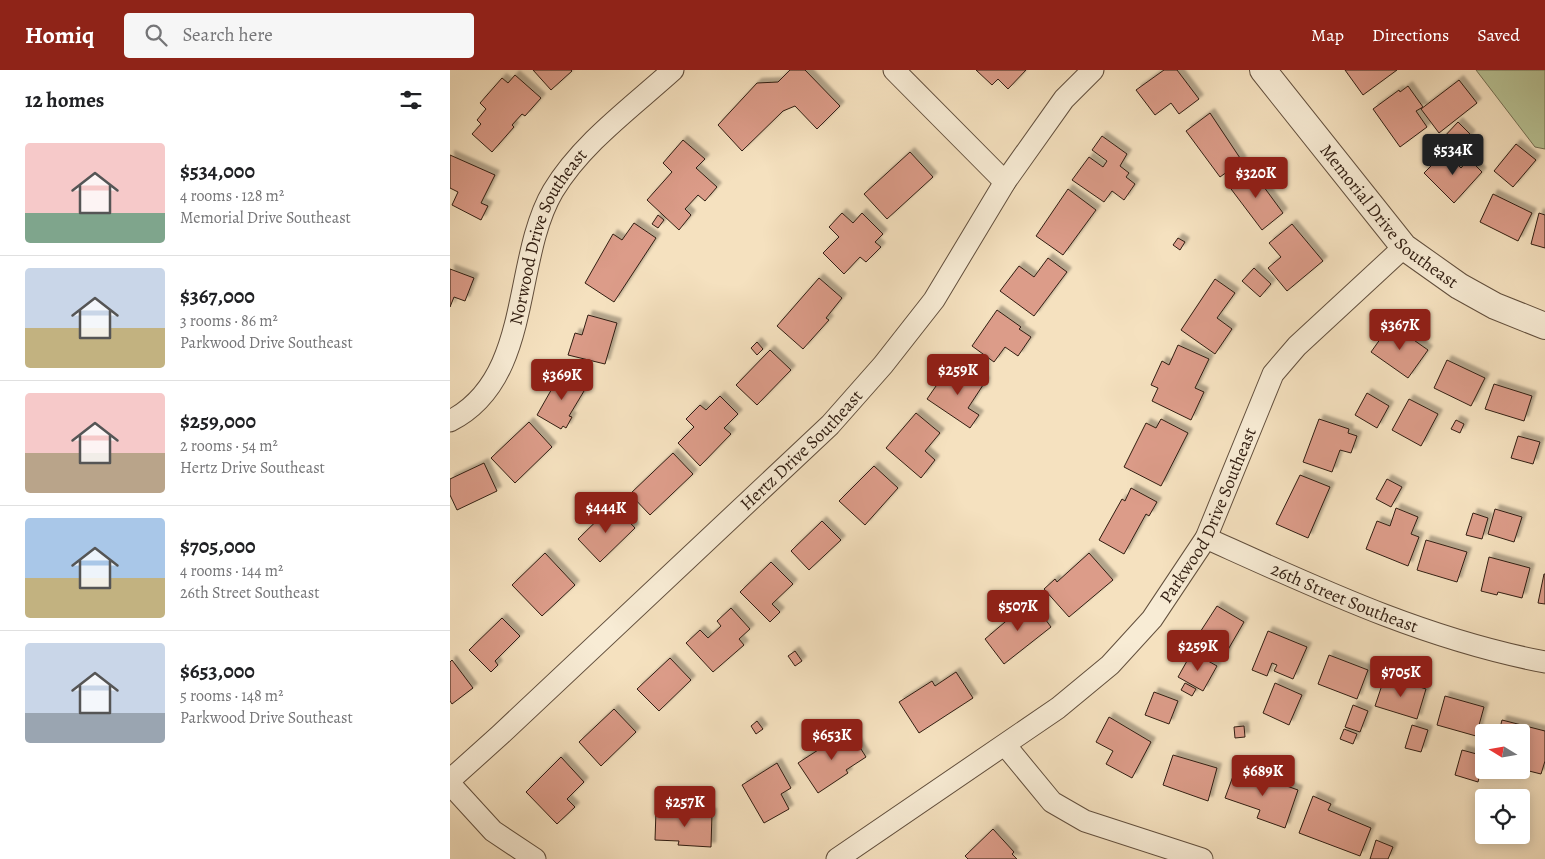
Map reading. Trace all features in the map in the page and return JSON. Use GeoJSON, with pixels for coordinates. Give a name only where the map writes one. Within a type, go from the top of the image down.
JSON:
{"type":"FeatureCollection","features":[{"type":"Feature","properties":{"kind":"street","name":"Norwood Drive Southeast"},"geometry":{"type":"LineString","coordinates":[[450,422],[459,417],[483,395],[500,367],[515,328],[535,234],[552,193],[576,158],[673,70]]}},
{"type":"Feature","properties":{"kind":"street"},"geometry":{"type":"LineString","coordinates":[[894,70],[1005,182]]}},
{"type":"Feature","properties":{"kind":"street","name":"Hertz Drive Southeast"},"geometry":{"type":"LineString","coordinates":[[450,780],[830,426],[883,365],[934,300],[1005,182],[1064,99],[1093,70]]}},
{"type":"Feature","properties":{"kind":"street","name":"Memorial Drive Southeast"},"geometry":{"type":"LineString","coordinates":[[1263,70],[1404,247],[1459,286],[1495,306],[1545,326]]}},
{"type":"Feature","properties":{"kind":"street","name":"Parkwood Drive Southeast"},"geometry":{"type":"LineString","coordinates":[[837,859],[1058,708],[1110,665],[1152,619],[1206,538],[1273,374],[1297,346],[1404,247]]}},
{"type":"Feature","properties":{"kind":"street","name":"26th Street Southeast"},"geometry":{"type":"LineString","coordinates":[[1206,538],[1353,604],[1446,637],[1545,662]]}},
{"type":"Feature","properties":{"kind":"street"},"geometry":{"type":"LineString","coordinates":[[1005,745],[1052,802],[1085,822],[1202,859]]}},
{"type":"Feature","properties":{"kind":"street"},"geometry":{"type":"LineString","coordinates":[[450,784],[493,831],[535,859]]}},
{"type":"Feature","properties":{"kind":"green space"},"geometry":{"type":"Polygon","coordinates":[[[1476,70],[1545,70],[1545,149],[1535,147],[1476,70]]]}},
{"type":"Feature","properties":{"kind":"building"},"geometry":{"type":"Polygon","coordinates":[[[533,70],[571,70],[572,71],[551,90],[533,70]]]}},
{"type":"Feature","properties":{"kind":"building"},"geometry":{"type":"Polygon","coordinates":[[[790,70],[805,70],[840,106],[817,129],[795,106],[783,111],[742,151],[718,125],[757,83],[778,82],[790,70]]]}},
{"type":"Feature","properties":{"kind":"building"},"geometry":{"type":"Polygon","coordinates":[[[976,70],[1026,70],[1008,89],[998,79],[992,85],[976,70]]]}},
{"type":"Feature","properties":{"kind":"building"},"geometry":{"type":"Polygon","coordinates":[[[1164,70],[1177,70],[1199,99],[1179,114],[1171,103],[1155,115],[1136,90],[1164,70]]]}},
{"type":"Feature","properties":{"kind":"building"},"geometry":{"type":"Polygon","coordinates":[[[1345,70],[1397,70],[1363,95],[1345,70]]]}},
{"type":"Feature","properties":{"kind":"building"},"geometry":{"type":"Polygon","coordinates":[[[515,75],[541,98],[525,116],[522,114],[512,125],[514,127],[492,152],[472,134],[481,124],[477,120],[486,109],[480,103],[502,78],[508,83],[515,75]]]}},
{"type":"Feature","properties":{"kind":"building"},"geometry":{"type":"Polygon","coordinates":[[[1459,80],[1477,103],[1439,133],[1421,109],[1459,80]]]}},
{"type":"Feature","properties":{"kind":"building"},"geometry":{"type":"Polygon","coordinates":[[[1408,86],[1423,107],[1416,111],[1427,127],[1400,147],[1373,109],[1399,90],[1400,92],[1408,86]]]}},
{"type":"Feature","properties":{"kind":"building"},"geometry":{"type":"Polygon","coordinates":[[[1210,113],[1242,161],[1220,177],[1186,131],[1210,113]]]}},
{"type":"Feature","properties":{"kind":"building"},"geometry":{"type":"Polygon","coordinates":[[[1458,122],[1471,135],[1455,152],[1442,139],[1458,122]]]}},
{"type":"Feature","properties":{"kind":"building"},"geometry":{"type":"Polygon","coordinates":[[[1102,136],[1127,154],[1120,166],[1129,173],[1126,177],[1135,184],[1124,200],[1112,191],[1104,202],[1072,180],[1089,157],[1103,167],[1107,161],[1092,150],[1102,136]]]}},
{"type":"Feature","properties":{"kind":"building"},"geometry":{"type":"Polygon","coordinates":[[[683,140],[705,159],[696,168],[717,187],[705,201],[698,195],[685,209],[691,215],[679,230],[647,200],[672,172],[663,163],[683,140]]]}},
{"type":"Feature","properties":{"kind":"building"},"geometry":{"type":"Polygon","coordinates":[[[1516,144],[1536,160],[1513,187],[1494,171],[1516,144]]]}},
{"type":"Feature","properties":{"kind":"building"},"geometry":{"type":"Polygon","coordinates":[[[910,152],[933,177],[887,219],[864,194],[910,152]]]}},
{"type":"Feature","properties":{"kind":"building"},"geometry":{"type":"Polygon","coordinates":[[[1445,152],[1461,168],[1469,159],[1482,172],[1454,203],[1424,173],[1445,152]]]}},
{"type":"Feature","properties":{"kind":"building"},"geometry":{"type":"Polygon","coordinates":[[[450,155],[495,175],[481,203],[488,206],[481,220],[452,205],[458,192],[450,188],[450,155]]]}},
{"type":"Feature","properties":{"kind":"building"},"geometry":{"type":"Polygon","coordinates":[[[1250,168],[1283,213],[1262,230],[1228,185],[1250,168]]]}},
{"type":"Feature","properties":{"kind":"building"},"geometry":{"type":"Polygon","coordinates":[[[1068,189],[1096,210],[1063,255],[1036,236],[1068,189]]]}},
{"type":"Feature","properties":{"kind":"building"},"geometry":{"type":"Polygon","coordinates":[[[1493,194],[1532,213],[1518,241],[1480,222],[1493,194]]]}},
{"type":"Feature","properties":{"kind":"building"},"geometry":{"type":"Polygon","coordinates":[[[842,213],[853,223],[862,213],[883,234],[875,242],[881,247],[866,262],[860,257],[844,274],[823,253],[839,237],[829,227],[842,213]]]}},
{"type":"Feature","properties":{"kind":"building"},"geometry":{"type":"Polygon","coordinates":[[[1539,213],[1545,215],[1545,248],[1531,244],[1539,213]]]}},
{"type":"Feature","properties":{"kind":"building"},"geometry":{"type":"Polygon","coordinates":[[[658,215],[664,220],[658,228],[652,224],[658,215]]]}},
{"type":"Feature","properties":{"kind":"building"},"geometry":{"type":"Polygon","coordinates":[[[634,223],[656,238],[614,302],[585,283],[613,234],[622,240],[634,223]]]}},
{"type":"Feature","properties":{"kind":"building"},"geometry":{"type":"Polygon","coordinates":[[[1292,224],[1323,261],[1287,291],[1268,268],[1281,257],[1269,243],[1292,224]]]}},
{"type":"Feature","properties":{"kind":"building"},"geometry":{"type":"Polygon","coordinates":[[[1178,238],[1185,242],[1180,250],[1173,245],[1178,238]]]}},
{"type":"Feature","properties":{"kind":"building"},"geometry":{"type":"Polygon","coordinates":[[[1048,258],[1067,272],[1034,316],[1000,291],[1019,266],[1034,277],[1048,258]]]}},
{"type":"Feature","properties":{"kind":"building"},"geometry":{"type":"Polygon","coordinates":[[[1254,268],[1271,284],[1260,297],[1242,281],[1254,268]]]}},
{"type":"Feature","properties":{"kind":"building"},"geometry":{"type":"Polygon","coordinates":[[[450,269],[474,278],[465,301],[454,297],[450,307],[450,269]]]}},
{"type":"Feature","properties":{"kind":"building"},"geometry":{"type":"Polygon","coordinates":[[[819,278],[842,298],[826,318],[829,320],[803,349],[777,326],[819,278]]]}},
{"type":"Feature","properties":{"kind":"building"},"geometry":{"type":"Polygon","coordinates":[[[1215,279],[1235,293],[1217,318],[1232,329],[1215,354],[1181,330],[1215,279]]]}},
{"type":"Feature","properties":{"kind":"building"},"geometry":{"type":"Polygon","coordinates":[[[997,310],[1021,327],[1019,329],[1031,337],[1018,356],[1005,347],[994,362],[972,346],[997,310]]]}},
{"type":"Feature","properties":{"kind":"building"},"geometry":{"type":"Polygon","coordinates":[[[588,315],[617,323],[605,364],[568,355],[575,333],[582,335],[588,315]]]}},
{"type":"Feature","properties":{"kind":"building"},"geometry":{"type":"Polygon","coordinates":[[[1391,324],[1428,350],[1408,378],[1371,352],[1391,324]]]}},
{"type":"Feature","properties":{"kind":"building"},"geometry":{"type":"Polygon","coordinates":[[[757,342],[763,349],[757,355],[751,348],[757,342]]]}},
{"type":"Feature","properties":{"kind":"building"},"geometry":{"type":"Polygon","coordinates":[[[1178,345],[1209,359],[1195,388],[1204,392],[1191,420],[1152,401],[1158,388],[1151,385],[1162,361],[1169,365],[1178,345]]]}},
{"type":"Feature","properties":{"kind":"building"},"geometry":{"type":"Polygon","coordinates":[[[770,350],[791,370],[757,405],[736,385],[770,350]]]}},
{"type":"Feature","properties":{"kind":"building"},"geometry":{"type":"Polygon","coordinates":[[[1447,360],[1485,378],[1471,406],[1434,388],[1447,360]]]}},
{"type":"Feature","properties":{"kind":"building"},"geometry":{"type":"Polygon","coordinates":[[[962,367],[985,382],[968,408],[979,415],[970,428],[927,399],[943,376],[952,382],[962,367]]]}},
{"type":"Feature","properties":{"kind":"building"},"geometry":{"type":"Polygon","coordinates":[[[562,371],[587,386],[569,416],[572,417],[566,428],[563,426],[561,429],[537,415],[562,371]]]}},
{"type":"Feature","properties":{"kind":"building"},"geometry":{"type":"Polygon","coordinates":[[[1494,384],[1532,396],[1524,421],[1485,409],[1494,384]]]}},
{"type":"Feature","properties":{"kind":"building"},"geometry":{"type":"Polygon","coordinates":[[[1367,393],[1389,406],[1377,428],[1355,415],[1367,393]]]}},
{"type":"Feature","properties":{"kind":"building"},"geometry":{"type":"Polygon","coordinates":[[[720,396],[738,414],[724,428],[731,434],[700,466],[678,443],[694,427],[686,419],[700,405],[706,410],[720,396]]]}},
{"type":"Feature","properties":{"kind":"building"},"geometry":{"type":"Polygon","coordinates":[[[1409,399],[1438,414],[1421,446],[1392,430],[1409,399]]]}},
{"type":"Feature","properties":{"kind":"building"},"geometry":{"type":"Polygon","coordinates":[[[916,413],[940,433],[925,451],[935,460],[921,478],[886,448],[916,413]]]}},
{"type":"Feature","properties":{"kind":"building"},"geometry":{"type":"Polygon","coordinates":[[[1161,419],[1188,433],[1161,486],[1124,467],[1146,423],[1156,428],[1161,419]]]}},
{"type":"Feature","properties":{"kind":"building"},"geometry":{"type":"Polygon","coordinates":[[[1319,419],[1349,429],[1348,433],[1357,436],[1351,453],[1340,450],[1332,472],[1303,462],[1319,419]]]}},
{"type":"Feature","properties":{"kind":"building"},"geometry":{"type":"Polygon","coordinates":[[[1456,420],[1464,424],[1460,433],[1451,429],[1456,420]]]}},
{"type":"Feature","properties":{"kind":"building"},"geometry":{"type":"Polygon","coordinates":[[[529,422],[552,447],[515,483],[491,458],[529,422]]]}},
{"type":"Feature","properties":{"kind":"building"},"geometry":{"type":"Polygon","coordinates":[[[1518,436],[1540,442],[1533,464],[1511,458],[1518,436]]]}},
{"type":"Feature","properties":{"kind":"building"},"geometry":{"type":"Polygon","coordinates":[[[673,453],[693,474],[650,515],[630,494],[673,453]]]}},
{"type":"Feature","properties":{"kind":"building"},"geometry":{"type":"Polygon","coordinates":[[[484,463],[497,491],[457,510],[450,495],[450,479],[484,463]]]}},
{"type":"Feature","properties":{"kind":"building"},"geometry":{"type":"Polygon","coordinates":[[[874,466],[898,488],[865,525],[839,501],[874,466]]]}},
{"type":"Feature","properties":{"kind":"building"},"geometry":{"type":"Polygon","coordinates":[[[1300,475],[1330,487],[1308,538],[1276,524],[1300,475]]]}},
{"type":"Feature","properties":{"kind":"building"},"geometry":{"type":"Polygon","coordinates":[[[1387,479],[1402,487],[1391,507],[1376,499],[1387,479]]]}},
{"type":"Feature","properties":{"kind":"building"},"geometry":{"type":"Polygon","coordinates":[[[1131,488],[1157,502],[1149,516],[1146,514],[1124,554],[1099,540],[1122,499],[1125,501],[1131,488]]]}},
{"type":"Feature","properties":{"kind":"building"},"geometry":{"type":"Polygon","coordinates":[[[613,505],[635,528],[600,562],[578,539],[613,505]]]}},
{"type":"Feature","properties":{"kind":"building"},"geometry":{"type":"Polygon","coordinates":[[[1396,508],[1418,517],[1411,534],[1419,537],[1408,566],[1366,549],[1377,521],[1390,526],[1396,508]]]}},
{"type":"Feature","properties":{"kind":"building"},"geometry":{"type":"Polygon","coordinates":[[[1495,509],[1522,517],[1514,542],[1488,534],[1495,509]]]}},
{"type":"Feature","properties":{"kind":"building"},"geometry":{"type":"Polygon","coordinates":[[[1473,513],[1488,518],[1482,539],[1466,535],[1473,513]]]}},
{"type":"Feature","properties":{"kind":"building"},"geometry":{"type":"Polygon","coordinates":[[[822,521],[841,540],[809,570],[791,551],[822,521]]]}},
{"type":"Feature","properties":{"kind":"building"},"geometry":{"type":"Polygon","coordinates":[[[1426,540],[1467,552],[1457,582],[1417,570],[1426,540]]]}},
{"type":"Feature","properties":{"kind":"building"},"geometry":{"type":"Polygon","coordinates":[[[545,553],[575,585],[542,616],[512,585],[545,553]]]}},
{"type":"Feature","properties":{"kind":"building"},"geometry":{"type":"Polygon","coordinates":[[[1089,553],[1113,580],[1069,617],[1044,589],[1055,579],[1057,582],[1089,553]]]}},
{"type":"Feature","properties":{"kind":"building"},"geometry":{"type":"Polygon","coordinates":[[[1489,557],[1530,568],[1522,598],[1498,592],[1497,595],[1481,591],[1489,557]]]}},
{"type":"Feature","properties":{"kind":"building"},"geometry":{"type":"Polygon","coordinates":[[[771,562],[793,584],[772,604],[780,612],[770,622],[740,592],[771,562]]]}},
{"type":"Feature","properties":{"kind":"building"},"geometry":{"type":"Polygon","coordinates":[[[1545,574],[1545,604],[1538,603],[1545,574]]]}},
{"type":"Feature","properties":{"kind":"building"},"geometry":{"type":"Polygon","coordinates":[[[1031,600],[1051,627],[1004,664],[985,639],[1031,600]]]}},
{"type":"Feature","properties":{"kind":"building"},"geometry":{"type":"Polygon","coordinates":[[[1217,606],[1244,622],[1222,660],[1193,643],[1217,606]]]}},
{"type":"Feature","properties":{"kind":"building"},"geometry":{"type":"Polygon","coordinates":[[[731,608],[750,629],[739,639],[744,645],[713,672],[686,643],[700,630],[708,638],[721,626],[717,621],[731,608]]]}},
{"type":"Feature","properties":{"kind":"building"},"geometry":{"type":"Polygon","coordinates":[[[502,618],[520,636],[495,661],[498,665],[491,672],[469,650],[502,618]]]}},
{"type":"Feature","properties":{"kind":"building"},"geometry":{"type":"Polygon","coordinates":[[[1268,631],[1307,647],[1293,679],[1274,671],[1277,665],[1272,663],[1267,676],[1252,670],[1268,631]]]}},
{"type":"Feature","properties":{"kind":"building"},"geometry":{"type":"Polygon","coordinates":[[[795,651],[802,661],[795,666],[788,656],[795,651]]]}},
{"type":"Feature","properties":{"kind":"building"},"geometry":{"type":"Polygon","coordinates":[[[1192,652],[1217,666],[1203,691],[1178,677],[1192,652]]]}},
{"type":"Feature","properties":{"kind":"building"},"geometry":{"type":"Polygon","coordinates":[[[1329,655],[1368,670],[1357,699],[1318,684],[1329,655]]]}},
{"type":"Feature","properties":{"kind":"building"},"geometry":{"type":"Polygon","coordinates":[[[670,658],[691,680],[659,711],[637,689],[670,658]]]}},
{"type":"Feature","properties":{"kind":"building"},"geometry":{"type":"Polygon","coordinates":[[[452,660],[473,688],[452,704],[450,701],[450,662],[452,660]]]}},
{"type":"Feature","properties":{"kind":"building"},"geometry":{"type":"Polygon","coordinates":[[[956,672],[973,698],[919,733],[899,702],[932,681],[935,686],[956,672]]]}},
{"type":"Feature","properties":{"kind":"building"},"geometry":{"type":"Polygon","coordinates":[[[1385,676],[1426,689],[1417,719],[1375,706],[1385,676]]]}},
{"type":"Feature","properties":{"kind":"building"},"geometry":{"type":"Polygon","coordinates":[[[1185,683],[1196,689],[1192,696],[1181,690],[1185,683]]]}},
{"type":"Feature","properties":{"kind":"building"},"geometry":{"type":"Polygon","coordinates":[[[1275,683],[1302,695],[1289,725],[1263,713],[1275,683]]]}},
{"type":"Feature","properties":{"kind":"building"},"geometry":{"type":"Polygon","coordinates":[[[1154,692],[1178,701],[1169,724],[1145,715],[1154,692]]]}},
{"type":"Feature","properties":{"kind":"building"},"geometry":{"type":"Polygon","coordinates":[[[1445,696],[1484,707],[1479,724],[1475,724],[1475,736],[1437,725],[1445,696]]]}},
{"type":"Feature","properties":{"kind":"building"},"geometry":{"type":"Polygon","coordinates":[[[1353,705],[1368,711],[1360,732],[1345,727],[1353,705]]]}},
{"type":"Feature","properties":{"kind":"building"},"geometry":{"type":"Polygon","coordinates":[[[614,709],[636,732],[601,766],[579,742],[614,709]]]}},
{"type":"Feature","properties":{"kind":"building"},"geometry":{"type":"Polygon","coordinates":[[[1109,717],[1151,742],[1132,778],[1106,764],[1113,751],[1096,742],[1109,717]]]}},
{"type":"Feature","properties":{"kind":"building"},"geometry":{"type":"Polygon","coordinates":[[[1502,720],[1518,724],[1501,724],[1502,720]]]}},
{"type":"Feature","properties":{"kind":"building"},"geometry":{"type":"Polygon","coordinates":[[[757,721],[763,729],[756,734],[751,726],[757,721]]]}},
{"type":"Feature","properties":{"kind":"building"},"geometry":{"type":"Polygon","coordinates":[[[1412,725],[1428,730],[1421,752],[1405,748],[1412,725]]]}},
{"type":"Feature","properties":{"kind":"building"},"geometry":{"type":"Polygon","coordinates":[[[1244,726],[1245,737],[1235,738],[1234,727],[1244,726]]]}},
{"type":"Feature","properties":{"kind":"building"},"geometry":{"type":"Polygon","coordinates":[[[1530,727],[1545,731],[1545,761],[1541,774],[1530,771],[1530,727]]]}},
{"type":"Feature","properties":{"kind":"building"},"geometry":{"type":"Polygon","coordinates":[[[1344,729],[1357,734],[1353,744],[1340,739],[1344,729]]]}},
{"type":"Feature","properties":{"kind":"building"},"geometry":{"type":"Polygon","coordinates":[[[849,730],[866,757],[846,770],[848,773],[818,793],[798,763],[849,730]]]}},
{"type":"Feature","properties":{"kind":"building"},"geometry":{"type":"Polygon","coordinates":[[[1462,750],[1475,754],[1475,779],[1479,779],[1478,782],[1455,775],[1462,750]]]}},
{"type":"Feature","properties":{"kind":"building"},"geometry":{"type":"Polygon","coordinates":[[[1173,755],[1217,768],[1208,801],[1163,785],[1173,755]]]}},
{"type":"Feature","properties":{"kind":"building"},"geometry":{"type":"Polygon","coordinates":[[[561,757],[584,782],[567,799],[575,807],[557,824],[526,792],[561,757]]]}},
{"type":"Feature","properties":{"kind":"building"},"geometry":{"type":"Polygon","coordinates":[[[777,763],[791,788],[781,794],[789,809],[764,823],[742,785],[777,763]]]}},
{"type":"Feature","properties":{"kind":"building"},"geometry":{"type":"Polygon","coordinates":[[[1236,768],[1298,790],[1285,828],[1257,818],[1260,810],[1225,798],[1236,768]]]}},
{"type":"Feature","properties":{"kind":"building"},"geometry":{"type":"Polygon","coordinates":[[[1313,796],[1331,804],[1328,810],[1371,828],[1360,856],[1299,833],[1313,796]]]}},
{"type":"Feature","properties":{"kind":"building"},"geometry":{"type":"Polygon","coordinates":[[[656,811],[712,813],[711,847],[678,845],[679,841],[655,840],[656,811]]]}},
{"type":"Feature","properties":{"kind":"building"},"geometry":{"type":"Polygon","coordinates":[[[993,829],[1014,852],[1012,854],[1017,859],[968,859],[965,856],[993,829]]]}},
{"type":"Feature","properties":{"kind":"building"},"geometry":{"type":"Polygon","coordinates":[[[1376,840],[1393,847],[1388,859],[1370,859],[1376,840]]]}}]}
